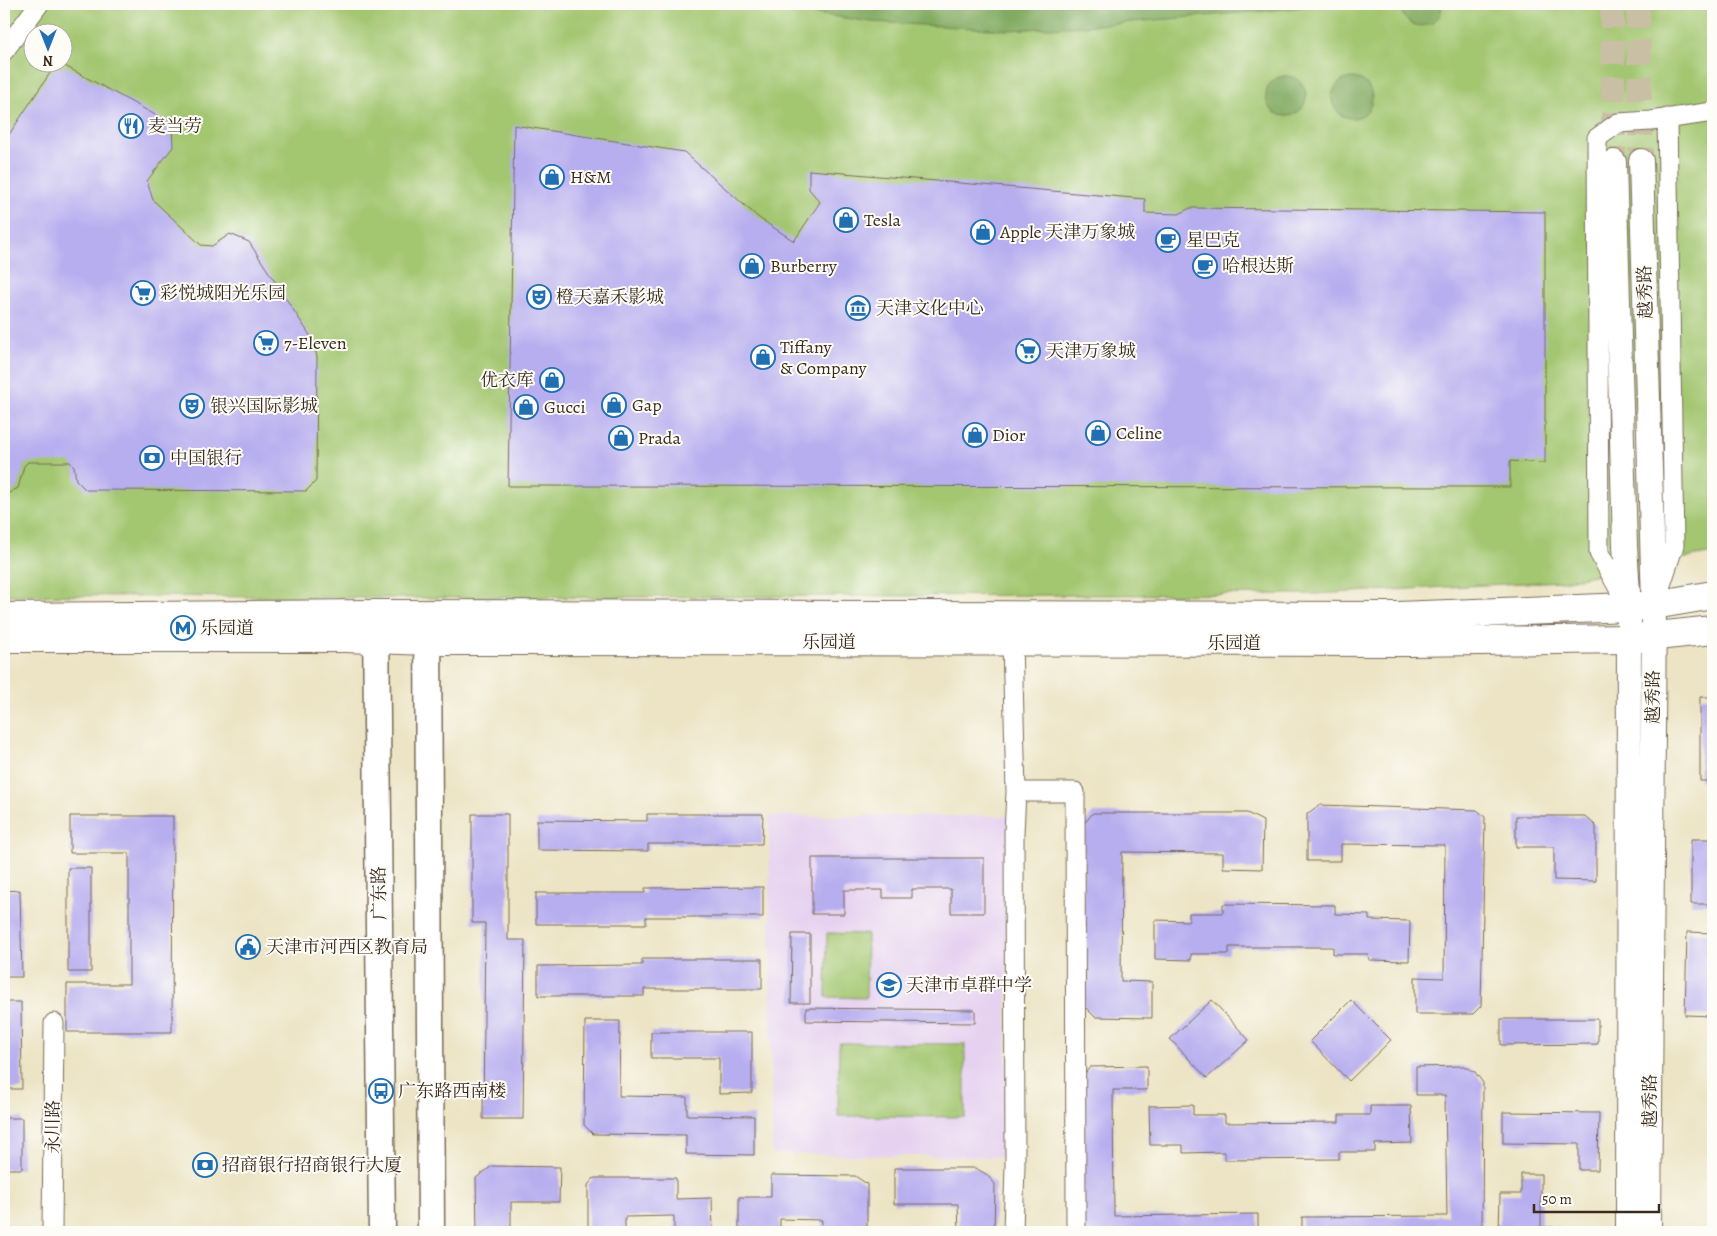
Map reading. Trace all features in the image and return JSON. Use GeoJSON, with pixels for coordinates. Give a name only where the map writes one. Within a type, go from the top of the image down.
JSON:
{"type":"FeatureCollection","features":[{"type":"Feature","properties":{"kind":"main road","name":"乐园道"},"geometry":{"type":"LineString","coordinates":[[1012,629],[1157,614],[1397,616],[1642,606],[1713,594]]}},
{"type":"Feature","properties":{"kind":"main road","name":"乐园道"},"geometry":{"type":"LineString","coordinates":[[4,617],[429,628],[1012,629],[1250,643],[1642,638],[1713,630]]}},
{"type":"Feature","properties":{"kind":"main road","name":"乐园道"},"geometry":{"type":"LineString","coordinates":[[4,638],[345,638],[376,627]]}},
{"type":"Feature","properties":{"kind":"main road","name":"广东路"},"geometry":{"type":"LineString","coordinates":[[376,627],[382,1232]]}},
{"type":"Feature","properties":{"kind":"main road"},"geometry":{"type":"LineString","coordinates":[[429,628],[431,1232]]}},
{"type":"Feature","properties":{"kind":"street"},"geometry":{"type":"LineString","coordinates":[[4,51],[39,4]]}},
{"type":"Feature","properties":{"kind":"street"},"geometry":{"type":"LineString","coordinates":[[1667,120],[1674,545],[1642,606],[1599,553],[1598,138],[1618,123],[1651,122],[1713,112]]}},
{"type":"Feature","properties":{"kind":"street"},"geometry":{"type":"LineString","coordinates":[[1667,120],[1713,119]]}},
{"type":"Feature","properties":{"kind":"street","name":"越秀路"},"geometry":{"type":"LineString","coordinates":[[1641,161],[1642,638],[1650,1232]]}},
{"type":"Feature","properties":{"kind":"street","name":"越秀路"},"geometry":{"type":"LineString","coordinates":[[1614,162],[1625,546],[1642,606]]}},
{"type":"Feature","properties":{"kind":"street"},"geometry":{"type":"LineString","coordinates":[[1012,629],[1016,792],[1014,833],[1015,1165],[1013,1232]]}},
{"type":"Feature","properties":{"kind":"street","name":"越秀路"},"geometry":{"type":"LineString","coordinates":[[1628,1232],[1642,638]]}},
{"type":"Feature","properties":{"kind":"street"},"geometry":{"type":"LineString","coordinates":[[1016,792],[1075,792],[1076,1232]]}},
{"type":"Feature","properties":{"kind":"street","name":"永川路"},"geometry":{"type":"LineString","coordinates":[[52,1232],[54,1022]]}},
{"type":"Feature","properties":{"kind":"shaded area","name":"天津市卓群中学"},"geometry":{"type":"Polygon","coordinates":[[[769,816],[1008,816],[1006,1157],[772,1154],[769,816]]]}},
{"type":"Feature","properties":{"kind":"green space","name":"天津文化中心"},"geometry":{"type":"Polygon","coordinates":[[[4,4],[1713,4],[1713,553],[1562,581],[1315,594],[399,598],[4,595],[4,4]]]}},
{"type":"Feature","properties":{"kind":"green space"},"geometry":{"type":"Polygon","coordinates":[[[749,4],[1325,4],[1085,26],[1008,30],[872,22],[749,4]]]}},
{"type":"Feature","properties":{"kind":"green space"},"geometry":{"type":"Polygon","coordinates":[[[1401,4],[1442,4],[1440,14],[1435,21],[1421,26],[1407,20],[1402,13],[1401,4]]]}},
{"type":"Feature","properties":{"kind":"green space"},"geometry":{"type":"Polygon","coordinates":[[[1290,76],[1297,79],[1303,85],[1306,96],[1305,104],[1297,113],[1290,116],[1282,116],[1275,113],[1267,104],[1266,92],[1269,85],[1278,77],[1290,76]]]}},
{"type":"Feature","properties":{"kind":"green space"},"geometry":{"type":"Polygon","coordinates":[[[1356,78],[1363,81],[1369,87],[1372,98],[1371,106],[1363,115],[1356,118],[1348,118],[1341,115],[1333,106],[1332,94],[1335,87],[1344,79],[1356,78]]]}},
{"type":"Feature","properties":{"kind":"green space"},"geometry":{"type":"Polygon","coordinates":[[[827,933],[867,934],[866,998],[826,997],[827,933]]]}},
{"type":"Feature","properties":{"kind":"green space"},"geometry":{"type":"Polygon","coordinates":[[[839,1043],[965,1044],[965,1117],[838,1116],[839,1043]]]}},
{"type":"Feature","properties":{"kind":"building","name":"彩悦城阳光乐园"},"geometry":{"type":"Polygon","coordinates":[[[72,70],[172,124],[173,147],[147,181],[153,200],[201,245],[212,246],[230,234],[249,242],[313,340],[317,357],[316,481],[306,491],[86,490],[76,480],[74,466],[70,462],[28,462],[24,466],[18,488],[9,493],[4,493],[4,142],[51,72],[72,72],[72,70]]]}},
{"type":"Feature","properties":{"kind":"building","name":"天津万象城"},"geometry":{"type":"Polygon","coordinates":[[[514,125],[684,152],[759,218],[794,241],[820,202],[809,189],[809,170],[1145,199],[1145,213],[1179,214],[1190,208],[1545,212],[1545,463],[1510,461],[1510,487],[508,486],[514,125]]]}},
{"type":"Feature","properties":{"kind":"building"},"geometry":{"type":"Polygon","coordinates":[[[1700,697],[1713,697],[1713,781],[1700,781],[1700,697]]]}},
{"type":"Feature","properties":{"kind":"building"},"geometry":{"type":"Polygon","coordinates":[[[1319,805],[1477,810],[1485,817],[1481,1006],[1473,1014],[1415,1014],[1415,977],[1444,978],[1445,845],[1341,844],[1341,861],[1307,861],[1307,814],[1319,805]]]}},
{"type":"Feature","properties":{"kind":"building"},"geometry":{"type":"Polygon","coordinates":[[[1093,813],[1247,813],[1263,821],[1262,869],[1223,868],[1223,853],[1122,852],[1121,981],[1152,982],[1152,1018],[1095,1017],[1084,1006],[1083,825],[1093,813]]]}},
{"type":"Feature","properties":{"kind":"building"},"geometry":{"type":"Polygon","coordinates":[[[472,814],[508,814],[508,940],[525,940],[523,1119],[483,1119],[485,923],[472,923],[472,814]]]}},
{"type":"Feature","properties":{"kind":"building"},"geometry":{"type":"Polygon","coordinates":[[[647,814],[763,814],[762,844],[648,844],[648,851],[537,850],[537,820],[647,821],[647,814]]]}},
{"type":"Feature","properties":{"kind":"building"},"geometry":{"type":"Polygon","coordinates":[[[70,816],[173,816],[172,1032],[67,1032],[67,984],[129,984],[129,853],[70,853],[70,816]]]}},
{"type":"Feature","properties":{"kind":"building"},"geometry":{"type":"Polygon","coordinates":[[[1516,816],[1585,816],[1596,826],[1596,881],[1554,880],[1554,847],[1516,847],[1516,816]]]}},
{"type":"Feature","properties":{"kind":"building"},"geometry":{"type":"Polygon","coordinates":[[[1691,839],[1713,839],[1713,904],[1691,904],[1691,839]]]}},
{"type":"Feature","properties":{"kind":"building"},"geometry":{"type":"Polygon","coordinates":[[[812,858],[984,858],[984,913],[951,913],[951,889],[912,889],[912,898],[883,898],[883,890],[844,890],[844,914],[812,914],[812,858]]]}},
{"type":"Feature","properties":{"kind":"building"},"geometry":{"type":"Polygon","coordinates":[[[68,868],[91,868],[91,972],[68,972],[68,868]]]}},
{"type":"Feature","properties":{"kind":"building"},"geometry":{"type":"Polygon","coordinates":[[[763,887],[763,917],[646,917],[646,924],[536,924],[536,893],[645,893],[645,888],[763,887]]]}},
{"type":"Feature","properties":{"kind":"building"},"geometry":{"type":"Polygon","coordinates":[[[20,890],[22,977],[4,977],[4,891],[20,890]]]}},
{"type":"Feature","properties":{"kind":"building"},"geometry":{"type":"Polygon","coordinates":[[[1223,904],[1335,905],[1335,914],[1369,915],[1369,920],[1410,921],[1409,961],[1369,960],[1368,954],[1333,954],[1333,947],[1229,947],[1229,954],[1191,954],[1191,960],[1155,959],[1155,920],[1189,921],[1189,913],[1223,913],[1223,904]]]}},
{"type":"Feature","properties":{"kind":"building"},"geometry":{"type":"Polygon","coordinates":[[[1687,932],[1713,933],[1713,1016],[1685,1015],[1687,932]]]}},
{"type":"Feature","properties":{"kind":"building"},"geometry":{"type":"Polygon","coordinates":[[[792,934],[810,934],[810,1003],[791,1003],[792,934]]]}},
{"type":"Feature","properties":{"kind":"building"},"geometry":{"type":"Polygon","coordinates":[[[642,959],[762,959],[762,989],[644,989],[644,996],[538,996],[538,966],[642,965],[642,959]]]}},
{"type":"Feature","properties":{"kind":"building"},"geometry":{"type":"Polygon","coordinates":[[[1212,1000],[1249,1040],[1207,1078],[1170,1039],[1212,1000]]]}},
{"type":"Feature","properties":{"kind":"building"},"geometry":{"type":"Polygon","coordinates":[[[1351,1000],[1391,1040],[1349,1081],[1310,1041],[1351,1000]]]}},
{"type":"Feature","properties":{"kind":"building"},"geometry":{"type":"Polygon","coordinates":[[[4,1002],[21,1002],[22,1089],[4,1089],[4,1002]]]}},
{"type":"Feature","properties":{"kind":"building"},"geometry":{"type":"Polygon","coordinates":[[[806,1008],[975,1010],[975,1023],[806,1021],[806,1008]]]}},
{"type":"Feature","properties":{"kind":"building"},"geometry":{"type":"Polygon","coordinates":[[[1501,1019],[1598,1019],[1598,1044],[1501,1045],[1501,1019]]]}},
{"type":"Feature","properties":{"kind":"building"},"geometry":{"type":"Polygon","coordinates":[[[585,1021],[620,1021],[619,1096],[687,1097],[687,1115],[754,1116],[754,1155],[686,1154],[686,1135],[593,1134],[584,1125],[585,1021]]]}},
{"type":"Feature","properties":{"kind":"building"},"geometry":{"type":"Polygon","coordinates":[[[651,1032],[752,1032],[752,1093],[719,1094],[719,1058],[651,1058],[651,1032]]]}},
{"type":"Feature","properties":{"kind":"building"},"geometry":{"type":"Polygon","coordinates":[[[1147,1066],[1147,1090],[1113,1090],[1114,1216],[1258,1214],[1258,1232],[1083,1232],[1081,1079],[1090,1067],[1147,1066]]]}},
{"type":"Feature","properties":{"kind":"building"},"geometry":{"type":"Polygon","coordinates":[[[1463,1066],[1475,1072],[1483,1083],[1482,1232],[1302,1232],[1302,1217],[1447,1216],[1445,1095],[1416,1095],[1416,1067],[1463,1066]]]}},
{"type":"Feature","properties":{"kind":"building"},"geometry":{"type":"Polygon","coordinates":[[[1193,1105],[1193,1115],[1225,1115],[1225,1123],[1339,1122],[1339,1115],[1370,1115],[1370,1106],[1411,1106],[1412,1143],[1375,1144],[1375,1152],[1339,1152],[1339,1159],[1225,1160],[1225,1152],[1183,1153],[1183,1145],[1150,1145],[1149,1106],[1193,1105]]]}},
{"type":"Feature","properties":{"kind":"building"},"geometry":{"type":"Polygon","coordinates":[[[1503,1112],[1599,1113],[1598,1170],[1579,1170],[1579,1144],[1503,1143],[1503,1112]]]}},
{"type":"Feature","properties":{"kind":"building"},"geometry":{"type":"Polygon","coordinates":[[[4,1118],[22,1118],[22,1169],[4,1169],[4,1118]]]}},
{"type":"Feature","properties":{"kind":"building"},"geometry":{"type":"Polygon","coordinates":[[[492,1166],[560,1167],[559,1202],[511,1202],[511,1232],[477,1232],[476,1178],[492,1166]]]}},
{"type":"Feature","properties":{"kind":"building"},"geometry":{"type":"Polygon","coordinates":[[[894,1168],[975,1168],[986,1174],[995,1184],[994,1232],[959,1232],[958,1204],[894,1204],[894,1168]]]}},
{"type":"Feature","properties":{"kind":"building"},"geometry":{"type":"Polygon","coordinates":[[[1521,1174],[1541,1174],[1541,1227],[1558,1227],[1558,1232],[1499,1232],[1500,1194],[1521,1194],[1521,1174]]]}},
{"type":"Feature","properties":{"kind":"building"},"geometry":{"type":"Polygon","coordinates":[[[771,1175],[855,1176],[867,1184],[867,1232],[821,1232],[822,1220],[780,1219],[780,1232],[739,1232],[739,1197],[771,1197],[771,1175]]]}},
{"type":"Feature","properties":{"kind":"building"},"geometry":{"type":"Polygon","coordinates":[[[594,1178],[676,1178],[676,1199],[712,1198],[713,1232],[674,1232],[674,1216],[625,1217],[625,1232],[588,1232],[588,1185],[594,1178]]]}},
{"type":"Feature","properties":{"kind":"tunnel"},"geometry":{"type":"LineString","coordinates":[[1612,4],[1614,162]]}},
{"type":"Feature","properties":{"kind":"tunnel"},"geometry":{"type":"LineString","coordinates":[[1638,4],[1641,161]]}},
{"type":"Feature","properties":{"kind":"place","name":"麦当劳"},"geometry":{"type":"Point","coordinates":[131,126]}},
{"type":"Feature","properties":{"kind":"place","name":"H&M"},"geometry":{"type":"Point","coordinates":[552,177]}},
{"type":"Feature","properties":{"kind":"place","name":"Tesla"},"geometry":{"type":"Point","coordinates":[846,220]}},
{"type":"Feature","properties":{"kind":"place","name":"Apple 天津万象城"},"geometry":{"type":"Point","coordinates":[983,232]}},
{"type":"Feature","properties":{"kind":"place","name":"星巴克"},"geometry":{"type":"Point","coordinates":[1168,240]}},
{"type":"Feature","properties":{"kind":"place","name":"Burberry"},"geometry":{"type":"Point","coordinates":[752,266]}},
{"type":"Feature","properties":{"kind":"place","name":"哈根达斯"},"geometry":{"type":"Point","coordinates":[1205,266]}},
{"type":"Feature","properties":{"kind":"place","name":"彩悦城阳光乐园"},"geometry":{"type":"Point","coordinates":[143,293]}},
{"type":"Feature","properties":{"kind":"place","name":"橙天嘉禾影城"},"geometry":{"type":"Point","coordinates":[539,297]}},
{"type":"Feature","properties":{"kind":"place","name":"天津文化中心"},"geometry":{"type":"Point","coordinates":[858,308]}},
{"type":"Feature","properties":{"kind":"place","name":"7-Eleven"},"geometry":{"type":"Point","coordinates":[266,343]}},
{"type":"Feature","properties":{"kind":"place","name":"天津万象城"},"geometry":{"type":"Point","coordinates":[1028,351]}},
{"type":"Feature","properties":{"kind":"place","name":"Tiffany & Company"},"geometry":{"type":"Point","coordinates":[763,357]}},
{"type":"Feature","properties":{"kind":"place","name":"优衣库"},"geometry":{"type":"Point","coordinates":[552,380]}},
{"type":"Feature","properties":{"kind":"place","name":"Gap"},"geometry":{"type":"Point","coordinates":[614,405]}},
{"type":"Feature","properties":{"kind":"place","name":"银兴国际影城"},"geometry":{"type":"Point","coordinates":[192,406]}},
{"type":"Feature","properties":{"kind":"place","name":"Gucci"},"geometry":{"type":"Point","coordinates":[526,407]}},
{"type":"Feature","properties":{"kind":"place","name":"Celine"},"geometry":{"type":"Point","coordinates":[1098,433]}},
{"type":"Feature","properties":{"kind":"place","name":"Dior"},"geometry":{"type":"Point","coordinates":[975,435]}},
{"type":"Feature","properties":{"kind":"place","name":"Prada"},"geometry":{"type":"Point","coordinates":[621,438]}},
{"type":"Feature","properties":{"kind":"place","name":"中国银行"},"geometry":{"type":"Point","coordinates":[152,458]}},
{"type":"Feature","properties":{"kind":"place","name":"乐园道"},"geometry":{"type":"Point","coordinates":[183,628]}},
{"type":"Feature","properties":{"kind":"place","name":"天津市河西区教育局"},"geometry":{"type":"Point","coordinates":[248,947]}},
{"type":"Feature","properties":{"kind":"place","name":"天津市卓群中学"},"geometry":{"type":"Point","coordinates":[889,985]}},
{"type":"Feature","properties":{"kind":"place","name":"广东路西南楼"},"geometry":{"type":"Point","coordinates":[381,1091]}},
{"type":"Feature","properties":{"kind":"place","name":"招商银行招商银行大厦"},"geometry":{"type":"Point","coordinates":[205,1165]}}]}
